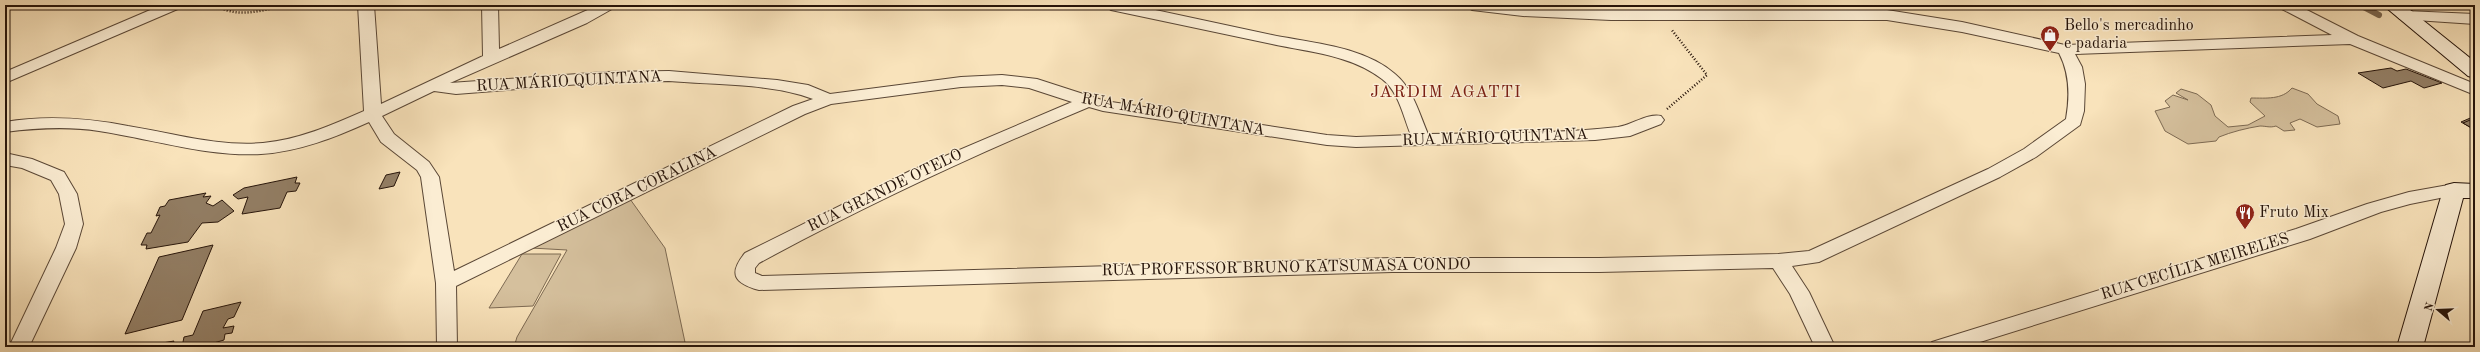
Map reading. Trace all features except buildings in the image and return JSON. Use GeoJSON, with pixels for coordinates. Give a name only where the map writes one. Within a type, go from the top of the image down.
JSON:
{"type":"FeatureCollection","features":[{"type":"Feature","properties":{"kind":"street"},"geometry":{"type":"LineString","coordinates":[[5,78],[175,5]]}},
{"type":"Feature","properties":{"kind":"street"},"geometry":{"type":"LineString","coordinates":[[366,5],[373,115],[387,138],[423,166],[430,177],[446,283],[447,347]]}},
{"type":"Feature","properties":{"kind":"street"},"geometry":{"type":"LineString","coordinates":[[490,5],[491,58]]}},
{"type":"Feature","properties":{"kind":"street"},"geometry":{"type":"LineString","coordinates":[[5,128],[36,122],[64,123],[216,147],[254,149],[281,146],[307,140],[373,115],[491,58],[567,27],[611,5]]}},
{"type":"Feature","properties":{"kind":"street"},"geometry":{"type":"LineString","coordinates":[[1111,5],[1316,49],[1379,69],[1390,77],[1399,89],[1422,140]]}},
{"type":"Feature","properties":{"kind":"street"},"geometry":{"type":"LineString","coordinates":[[1472,5],[1571,14],[1887,15],[1954,26],[2065,50],[2352,39]]}},
{"type":"Feature","properties":{"kind":"street"},"geometry":{"type":"LineString","coordinates":[[2285,5],[2352,39],[2475,90]]}},
{"type":"Feature","properties":{"kind":"street"},"geometry":{"type":"LineString","coordinates":[[2398,10],[2475,19]]}},
{"type":"Feature","properties":{"kind":"street"},"geometry":{"type":"LineString","coordinates":[[2398,10],[2475,72]]}},
{"type":"Feature","properties":{"kind":"street","name":"RUA PROFESSOR BRUNO KATSUMASA CONDO"},"geometry":{"type":"LineString","coordinates":[[794,282],[1392,265],[1599,265],[1778,261],[1812,256],[1856,238],[1994,173],[2030,153],[2074,121],[2078,98],[2075,69],[2065,50]]}},
{"type":"Feature","properties":{"kind":"street","name":"RUA MÁRIO QUINTANA"},"geometry":{"type":"LineString","coordinates":[[431,86],[443,89],[471,88],[606,77],[669,76],[778,85],[802,89],[828,99],[961,82],[1002,80],[1032,83],[1086,102],[1327,140],[1356,142],[1595,135],[1630,131],[1655,120]]}},
{"type":"Feature","properties":{"kind":"street","name":"RUA CORA CORALINA"},"geometry":{"type":"LineString","coordinates":[[446,283],[799,110],[828,99]]}},
{"type":"Feature","properties":{"kind":"street","name":"RUA GRANDE OTELO"},"geometry":{"type":"LineString","coordinates":[[794,282],[759,283],[745,276],[744,267],[752,258],[828,216],[965,152],[1086,102]]}},
{"type":"Feature","properties":{"kind":"street"},"geometry":{"type":"LineString","coordinates":[[5,160],[26,163],[58,176],[68,194],[74,224],[66,248],[19,347]]}},
{"type":"Feature","properties":{"kind":"street"},"geometry":{"type":"LineString","coordinates":[[2410,347],[2465,191]]}},
{"type":"Feature","properties":{"kind":"street","name":"RUA CECÍLIA MEIRELES"},"geometry":{"type":"LineString","coordinates":[[1939,347],[2303,234],[2395,202],[2465,191]]}},
{"type":"Feature","properties":{"kind":"street"},"geometry":{"type":"LineString","coordinates":[[1778,261],[1799,292],[1825,347]]}},
{"type":"Feature","properties":{"kind":"path"},"geometry":{"type":"LineString","coordinates":[[216,5],[222,10],[246,13],[294,5]]}},
{"type":"Feature","properties":{"kind":"path"},"geometry":{"type":"LineString","coordinates":[[1655,120],[1707,75],[1660,15]]}},
{"type":"Feature","properties":{"kind":"shaded area"},"geometry":{"type":"Polygon","coordinates":[[[2292,88],[2308,94],[2317,104],[2338,116],[2340,124],[2317,127],[2300,119],[2290,123],[2295,130],[2284,131],[2276,126],[2260,126],[2229,133],[2219,137],[2216,141],[2188,144],[2165,131],[2155,111],[2170,107],[2165,101],[2173,95],[2188,100],[2176,93],[2181,89],[2197,94],[2211,105],[2215,116],[2228,127],[2248,125],[2265,116],[2250,102],[2251,98],[2268,98],[2279,96],[2288,92],[2292,88]]]}},
{"type":"Feature","properties":{"kind":"shaded area"},"geometry":{"type":"Polygon","coordinates":[[[630,199],[665,248],[686,347],[514,347],[517,337],[567,250],[531,248],[630,199]]]}},
{"type":"Feature","properties":{"kind":"shaded area"},"geometry":{"type":"Polygon","coordinates":[[[522,254],[561,254],[533,306],[489,308],[522,254]]]}},
{"type":"Feature","properties":{"kind":"waterway"},"geometry":{"type":"LineString","coordinates":[[2360,5],[2379,15]]}},
{"type":"Feature","properties":{"kind":"place","name":"Bello's mercadinho e padaria"},"geometry":{"type":"Point","coordinates":[2050,52]}},
{"type":"Feature","properties":{"kind":"place","name":"Fruto Mix"},"geometry":{"type":"Point","coordinates":[2245,230]}},
{"type":"Feature","properties":{"kind":"district","name":"JARDIM AGATTI"},"geometry":{"type":"Point","coordinates":[1446,92]}}]}
